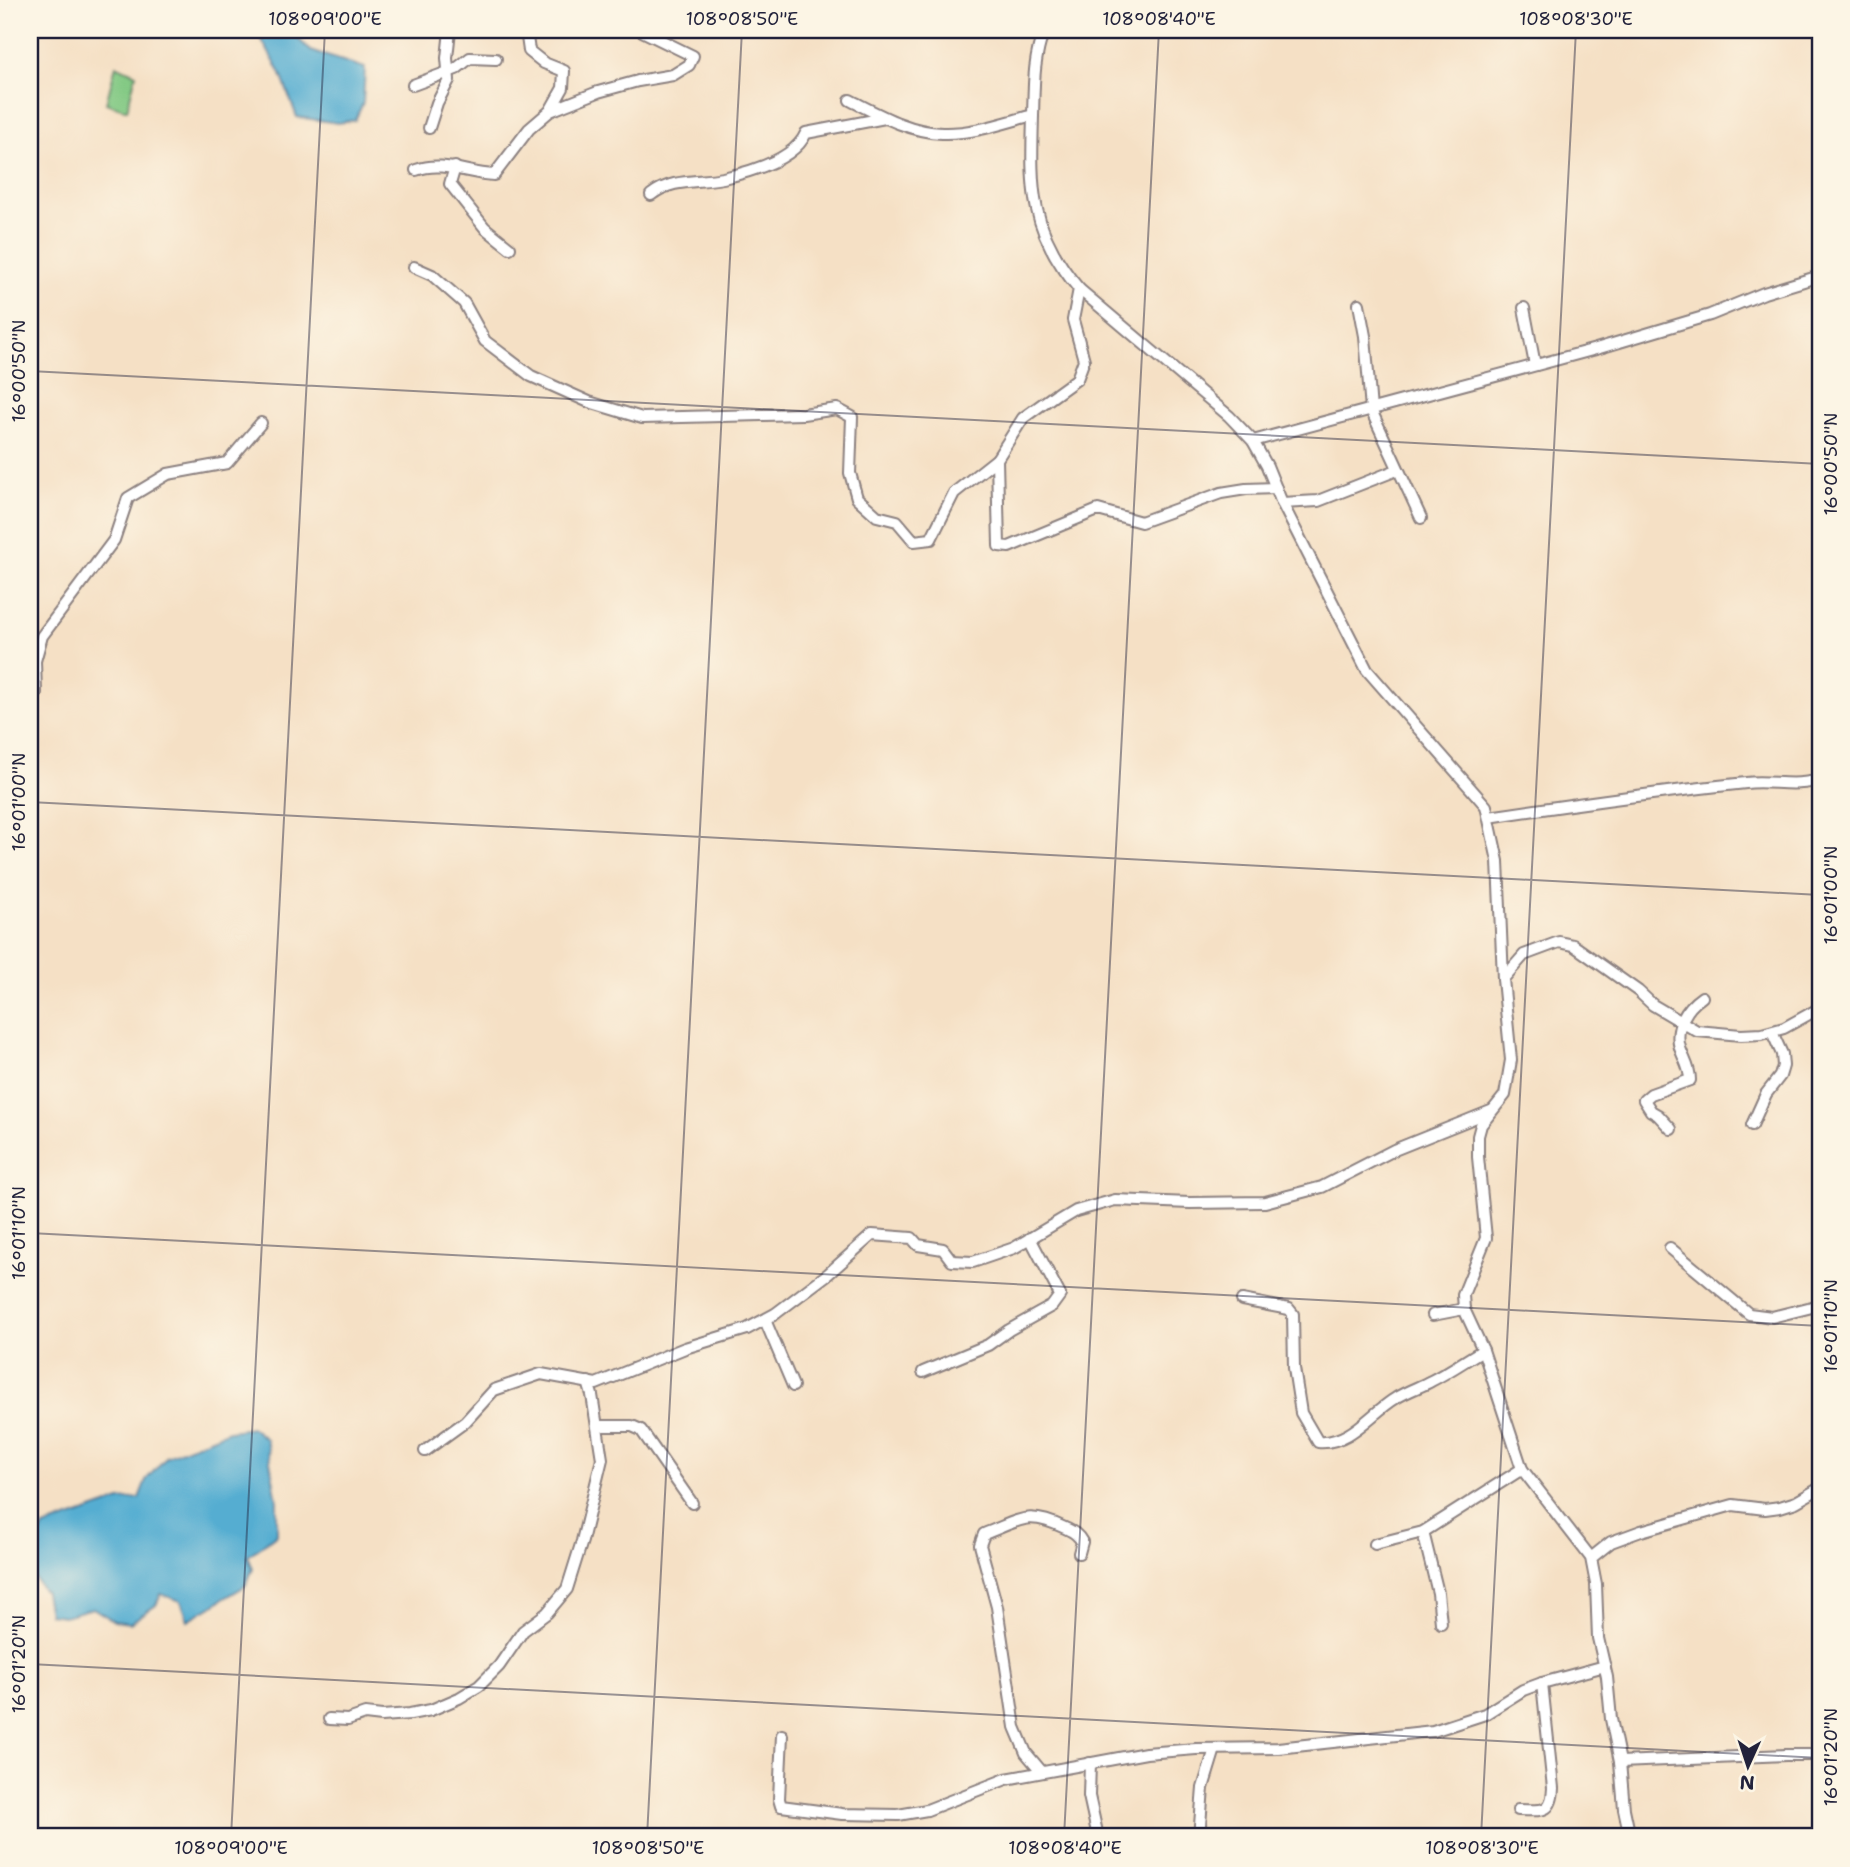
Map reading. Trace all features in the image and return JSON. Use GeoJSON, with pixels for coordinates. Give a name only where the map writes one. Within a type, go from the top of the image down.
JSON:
{"type":"FeatureCollection","features":[{"type":"Feature","properties":{"kind":"street"},"geometry":{"type":"LineString","coordinates":[[429,128],[436,103],[449,80],[447,42],[450,30]]}},
{"type":"Feature","properties":{"kind":"street"},"geometry":{"type":"LineString","coordinates":[[526,30],[528,51],[544,63],[564,71],[563,88],[551,111]]}},
{"type":"Feature","properties":{"kind":"street"},"geometry":{"type":"LineString","coordinates":[[416,170],[426,166],[455,167],[475,174],[494,175],[529,129],[551,111],[598,92],[673,75],[689,65],[693,56],[640,30]]}},
{"type":"Feature","properties":{"kind":"street"},"geometry":{"type":"LineString","coordinates":[[1044,30],[1032,77],[1031,180],[1040,223],[1060,266],[1079,289],[1229,416],[1253,442],[1367,670],[1486,806],[1498,861],[1503,979],[1511,1060],[1505,1096],[1481,1125],[1478,1136],[1486,1238],[1463,1296],[1464,1308],[1483,1350],[1522,1469],[1591,1558],[1596,1584],[1598,1638],[1605,1666],[1630,1837]]}},
{"type":"Feature","properties":{"kind":"street"},"geometry":{"type":"LineString","coordinates":[[413,85],[456,69],[470,58],[496,59]]}},
{"type":"Feature","properties":{"kind":"street"},"geometry":{"type":"LineString","coordinates":[[850,100],[895,123],[941,133],[984,128],[1033,115]]}},
{"type":"Feature","properties":{"kind":"street"},"geometry":{"type":"LineString","coordinates":[[651,195],[663,186],[724,178],[778,159],[801,145],[806,133],[885,118]]}},
{"type":"Feature","properties":{"kind":"street"},"geometry":{"type":"LineString","coordinates":[[455,167],[450,184],[485,228],[510,248]]}},
{"type":"Feature","properties":{"kind":"street"},"geometry":{"type":"LineString","coordinates":[[414,267],[432,275],[464,303],[485,341],[531,376],[589,402],[642,418],[803,414],[837,409],[852,417],[850,473],[857,498],[877,516],[897,521],[914,541],[931,539],[954,494],[997,459],[1023,418],[1077,379],[1084,360],[1073,320],[1079,289]]}},
{"type":"Feature","properties":{"kind":"street"},"geometry":{"type":"LineString","coordinates":[[1253,442],[1710,315],[1764,293],[1820,276]]}},
{"type":"Feature","properties":{"kind":"street"},"geometry":{"type":"LineString","coordinates":[[1359,304],[1365,336],[1371,410],[1421,518]]}},
{"type":"Feature","properties":{"kind":"street"},"geometry":{"type":"LineString","coordinates":[[1524,308],[1535,365]]}},
{"type":"Feature","properties":{"kind":"street"},"geometry":{"type":"LineString","coordinates":[[36,693],[36,661],[43,636],[114,540],[128,498],[168,474],[227,463],[261,423]]}},
{"type":"Feature","properties":{"kind":"street"},"geometry":{"type":"LineString","coordinates":[[997,459],[999,546],[1009,547],[1098,510],[1141,522],[1221,493],[1276,488]]}},
{"type":"Feature","properties":{"kind":"street"},"geometry":{"type":"LineString","coordinates":[[1282,503],[1318,501],[1397,470]]}},
{"type":"Feature","properties":{"kind":"street"},"geometry":{"type":"LineString","coordinates":[[1489,817],[1754,782],[1817,783]]}},
{"type":"Feature","properties":{"kind":"street"},"geometry":{"type":"LineString","coordinates":[[1503,979],[1524,955],[1559,942],[1573,945],[1683,1024],[1710,1033],[1741,1035],[1772,1032],[1820,1007]]}},
{"type":"Feature","properties":{"kind":"street"},"geometry":{"type":"LineString","coordinates":[[1671,1129],[1651,1111],[1644,1100],[1651,1094],[1690,1080],[1689,1067],[1680,1046],[1679,1032],[1683,1024],[1682,1017],[1689,1007],[1702,997]]}},
{"type":"Feature","properties":{"kind":"street"},"geometry":{"type":"LineString","coordinates":[[1752,1125],[1783,1066],[1782,1054],[1772,1032]]}},
{"type":"Feature","properties":{"kind":"street"},"geometry":{"type":"LineString","coordinates":[[425,1451],[465,1422],[494,1390],[541,1374],[596,1384],[685,1348],[747,1329],[765,1320],[828,1274],[872,1235],[912,1238],[918,1245],[943,1249],[952,1261],[972,1262],[1014,1248],[1076,1211],[1115,1200],[1265,1202],[1322,1187],[1394,1150],[1494,1110]]}},
{"type":"Feature","properties":{"kind":"street"},"geometry":{"type":"LineString","coordinates":[[923,1372],[978,1350],[1056,1302],[1060,1295],[1030,1238]]}},
{"type":"Feature","properties":{"kind":"street"},"geometry":{"type":"LineString","coordinates":[[1670,1248],[1749,1314],[1772,1317],[1820,1305]]}},
{"type":"Feature","properties":{"kind":"street"},"geometry":{"type":"LineString","coordinates":[[1242,1300],[1289,1310],[1293,1314],[1294,1368],[1301,1413],[1318,1442],[1328,1443],[1365,1424],[1380,1408],[1398,1396],[1433,1380],[1483,1350]]}},
{"type":"Feature","properties":{"kind":"street"},"geometry":{"type":"LineString","coordinates":[[1433,1315],[1464,1308]]}},
{"type":"Feature","properties":{"kind":"street"},"geometry":{"type":"LineString","coordinates":[[765,1320],[793,1386]]}},
{"type":"Feature","properties":{"kind":"street"},"geometry":{"type":"LineString","coordinates":[[329,1719],[348,1720],[365,1714],[382,1716],[431,1710],[459,1698],[480,1686],[499,1666],[523,1631],[547,1613],[567,1589],[582,1542],[602,1459],[587,1382]]}},
{"type":"Feature","properties":{"kind":"street"},"geometry":{"type":"LineString","coordinates":[[597,1426],[632,1426],[641,1430],[692,1503]]}},
{"type":"Feature","properties":{"kind":"street"},"geometry":{"type":"LineString","coordinates":[[1375,1544],[1423,1532],[1522,1469]]}},
{"type":"Feature","properties":{"kind":"street"},"geometry":{"type":"LineString","coordinates":[[1591,1558],[1611,1542],[1641,1531],[1733,1505],[1765,1509],[1780,1507],[1796,1502],[1820,1488]]}},
{"type":"Feature","properties":{"kind":"street"},"geometry":{"type":"LineString","coordinates":[[1042,1772],[1026,1753],[1015,1727],[997,1606],[981,1538],[984,1534],[1029,1517],[1044,1518],[1079,1535],[1082,1542],[1079,1553]]}},
{"type":"Feature","properties":{"kind":"street"},"geometry":{"type":"LineString","coordinates":[[1423,1532],[1438,1593],[1441,1623]]}},
{"type":"Feature","properties":{"kind":"street"},"geometry":{"type":"LineString","coordinates":[[782,1735],[781,1806],[842,1814],[898,1815],[927,1810],[1006,1779],[1146,1753],[1278,1748],[1433,1731],[1485,1714],[1523,1690],[1605,1666]]}},
{"type":"Feature","properties":{"kind":"street"},"geometry":{"type":"LineString","coordinates":[[1518,1810],[1544,1810],[1551,1804],[1552,1799],[1542,1683]]}},
{"type":"Feature","properties":{"kind":"street"},"geometry":{"type":"LineString","coordinates":[[1199,1837],[1203,1788],[1215,1749]]}},
{"type":"Feature","properties":{"kind":"street"},"geometry":{"type":"LineString","coordinates":[[1620,1762],[1820,1755]]}},
{"type":"Feature","properties":{"kind":"street"},"geometry":{"type":"LineString","coordinates":[[1090,1763],[1089,1796],[1098,1837]]}},
{"type":"Feature","properties":{"kind":"green space"},"geometry":{"type":"Polygon","coordinates":[[[116,65],[136,74],[127,110],[106,103],[116,65]]]}},
{"type":"Feature","properties":{"kind":"water"},"geometry":{"type":"Polygon","coordinates":[[[246,30],[289,30],[311,51],[365,68],[363,103],[355,120],[338,123],[297,117],[280,72],[260,37],[247,34],[246,30]]]}},
{"type":"Feature","properties":{"kind":"water"},"geometry":{"type":"Polygon","coordinates":[[[252,1428],[266,1439],[277,1500],[277,1534],[248,1556],[253,1569],[245,1586],[188,1620],[181,1601],[161,1594],[156,1605],[130,1623],[114,1621],[93,1608],[64,1616],[49,1614],[45,1593],[30,1572],[36,1542],[44,1527],[120,1500],[139,1498],[146,1480],[167,1456],[229,1431],[252,1428]]]}}]}
